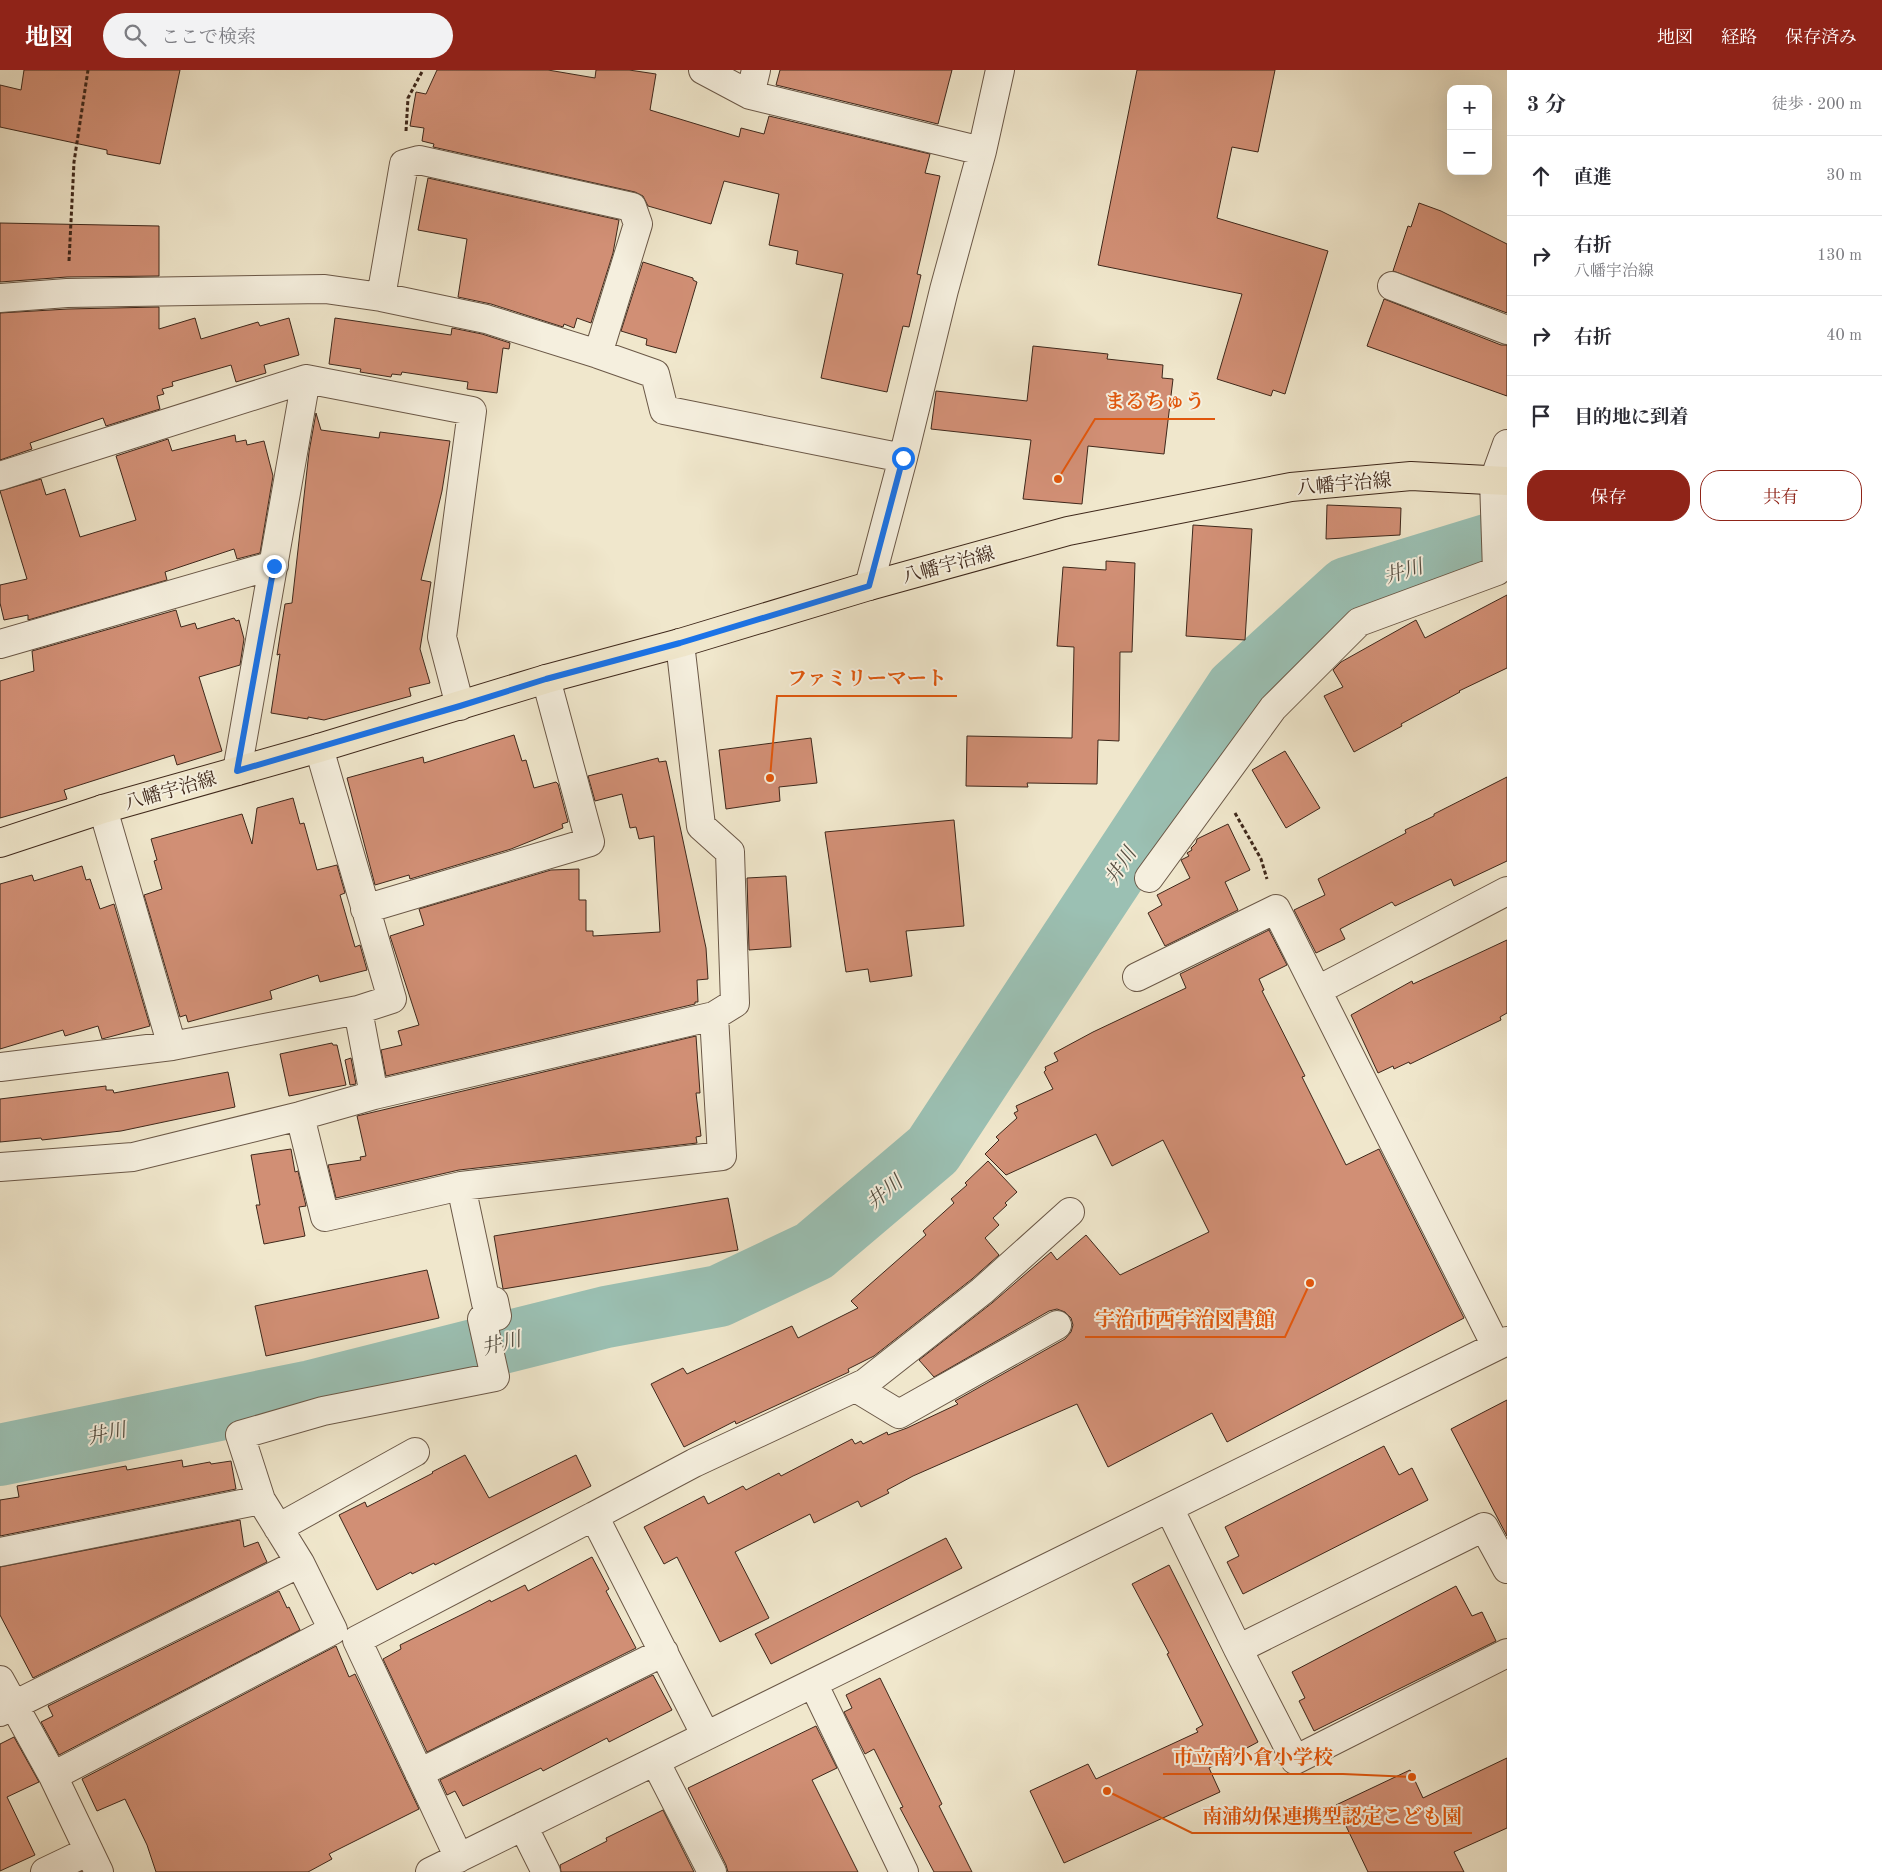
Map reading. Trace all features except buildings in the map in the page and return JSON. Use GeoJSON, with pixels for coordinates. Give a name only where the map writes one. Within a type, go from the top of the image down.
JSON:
{"type":"FeatureCollection","features":[{"type":"Feature","properties":{"kind":"main road","name":"八幡宇治線"},"geometry":{"type":"LineString","coordinates":[[0,843],[103,809],[319,748],[546,679],[680,643],[869,586],[1068,531],[1291,487],[1411,476],[1501,480]]}},
{"type":"Feature","properties":{"kind":"street"},"geometry":{"type":"LineString","coordinates":[[703,70],[982,151]]}},
{"type":"Feature","properties":{"kind":"street"},"geometry":{"type":"LineString","coordinates":[[869,586],[903,458],[944,290],[982,151],[1000,70]]}},
{"type":"Feature","properties":{"kind":"street"},"geometry":{"type":"LineString","coordinates":[[380,297],[404,164],[419,160],[632,207],[638,224],[598,354]]}},
{"type":"Feature","properties":{"kind":"street"},"geometry":{"type":"LineString","coordinates":[[1392,286],[1507,330]]}},
{"type":"Feature","properties":{"kind":"street"},"geometry":{"type":"LineString","coordinates":[[0,298],[67,292],[325,290],[380,297],[486,319],[655,374],[664,410],[903,458]]}},
{"type":"Feature","properties":{"kind":"street"},"geometry":{"type":"LineString","coordinates":[[237,771],[306,379]]}},
{"type":"Feature","properties":{"kind":"street"},"geometry":{"type":"LineString","coordinates":[[0,476],[306,379],[472,411],[442,637],[460,706]]}},
{"type":"Feature","properties":{"kind":"street"},"geometry":{"type":"LineString","coordinates":[[1149,878],[1273,708],[1359,622],[1496,571],[1494,508],[1507,444]]}},
{"type":"Feature","properties":{"kind":"street"},"geometry":{"type":"LineString","coordinates":[[0,644],[274,566]]}},
{"type":"Feature","properties":{"kind":"street"},"geometry":{"type":"LineString","coordinates":[[0,1167],[133,1157],[300,1116],[374,1095],[714,1016],[735,1003],[730,852],[701,826],[680,643]]}},
{"type":"Feature","properties":{"kind":"street"},"geometry":{"type":"LineString","coordinates":[[365,909],[590,842],[546,679]]}},
{"type":"Feature","properties":{"kind":"street"},"geometry":{"type":"LineString","coordinates":[[0,1067],[172,1046],[358,1010],[392,999],[319,748]]}},
{"type":"Feature","properties":{"kind":"street"},"geometry":{"type":"LineString","coordinates":[[103,809],[172,1046]]}},
{"type":"Feature","properties":{"kind":"street"},"geometry":{"type":"LineString","coordinates":[[1318,990],[1507,891]]}},
{"type":"Feature","properties":{"kind":"street"},"geometry":{"type":"LineString","coordinates":[[430,1872],[1502,1343],[1276,909],[1137,977]]}},
{"type":"Feature","properties":{"kind":"street"},"geometry":{"type":"LineString","coordinates":[[358,1010],[374,1095]]}},
{"type":"Feature","properties":{"kind":"street"},"geometry":{"type":"LineString","coordinates":[[300,1116],[325,1217],[461,1186],[722,1156],[714,1016]]}},
{"type":"Feature","properties":{"kind":"street"},"geometry":{"type":"LineString","coordinates":[[459,1858],[419,1773],[345,1635],[261,1500],[240,1435],[323,1411],[495,1377],[461,1186]]}},
{"type":"Feature","properties":{"kind":"street"},"geometry":{"type":"LineString","coordinates":[[53,1776],[594,1516],[694,1463],[856,1388],[865,1383],[982,1291],[1070,1212]]}},
{"type":"Feature","properties":{"kind":"street"},"geometry":{"type":"LineString","coordinates":[[856,1388],[899,1414],[1057,1325]]}},
{"type":"Feature","properties":{"kind":"street"},"geometry":{"type":"LineString","coordinates":[[278,1528],[415,1452]]}},
{"type":"Feature","properties":{"kind":"street"},"geometry":{"type":"LineString","coordinates":[[0,1552],[261,1500]]}},
{"type":"Feature","properties":{"kind":"street"},"geometry":{"type":"LineString","coordinates":[[1169,1508],[1295,1760],[1507,1653]]}},
{"type":"Feature","properties":{"kind":"street"},"geometry":{"type":"LineString","coordinates":[[594,1516],[706,1736]]}},
{"type":"Feature","properties":{"kind":"street"},"geometry":{"type":"LineString","coordinates":[[1238,1649],[1484,1527],[1507,1569]]}},
{"type":"Feature","properties":{"kind":"street"},"geometry":{"type":"LineString","coordinates":[[7,1708],[300,1563]]}},
{"type":"Feature","properties":{"kind":"street"},"geometry":{"type":"LineString","coordinates":[[419,1773],[664,1652]]}},
{"type":"Feature","properties":{"kind":"street"},"geometry":{"type":"LineString","coordinates":[[0,1680],[7,1708],[53,1776],[94,1861],[44,1872]]}},
{"type":"Feature","properties":{"kind":"street"},"geometry":{"type":"LineString","coordinates":[[813,1683],[904,1872]]}},
{"type":"Feature","properties":{"kind":"street"},"geometry":{"type":"LineString","coordinates":[[655,1761],[712,1872]]}},
{"type":"Feature","properties":{"kind":"street"},"geometry":{"type":"LineString","coordinates":[[523,1826],[546,1872]]}},
{"type":"Feature","properties":{"kind":"path"},"geometry":{"type":"LineString","coordinates":[[67,292],[74,162],[88,70]]}},
{"type":"Feature","properties":{"kind":"path"},"geometry":{"type":"LineString","coordinates":[[404,164],[408,98],[423,70]]}},
{"type":"Feature","properties":{"kind":"path"},"geometry":{"type":"LineString","coordinates":[[1218,782],[1261,859],[1276,909]]}},
{"type":"Feature","properties":{"kind":"waterway","name":"井川"},"geometry":{"type":"LineString","coordinates":[[0,1455],[311,1391],[606,1317],[719,1296],[814,1251],[933,1150],[1236,689],[1347,588],[1507,539]]}},
{"type":"Feature","properties":{"kind":"place","name":"まるちゅう"},"geometry":{"type":"Point","coordinates":[1058,479]}},
{"type":"Feature","properties":{"kind":"place","name":"ファミリーマート"},"geometry":{"type":"Point","coordinates":[770,778]}},
{"type":"Feature","properties":{"kind":"place","name":"宇治市西宇治図書館"},"geometry":{"type":"Point","coordinates":[1310,1283]}},
{"type":"Feature","properties":{"kind":"place","name":"市立南小倉小学校"},"geometry":{"type":"Point","coordinates":[1412,1777]}},
{"type":"Feature","properties":{"kind":"place","name":"南浦幼保連携型認定こども園"},"geometry":{"type":"Point","coordinates":[1107,1791]}},
{"type":"Feature","properties":{"kind":"route"},"geometry":{"type":"LineString","coordinates":[[274,566],[237,771],[546,679],[680,643],[869,586],[903,458]]}}]}
